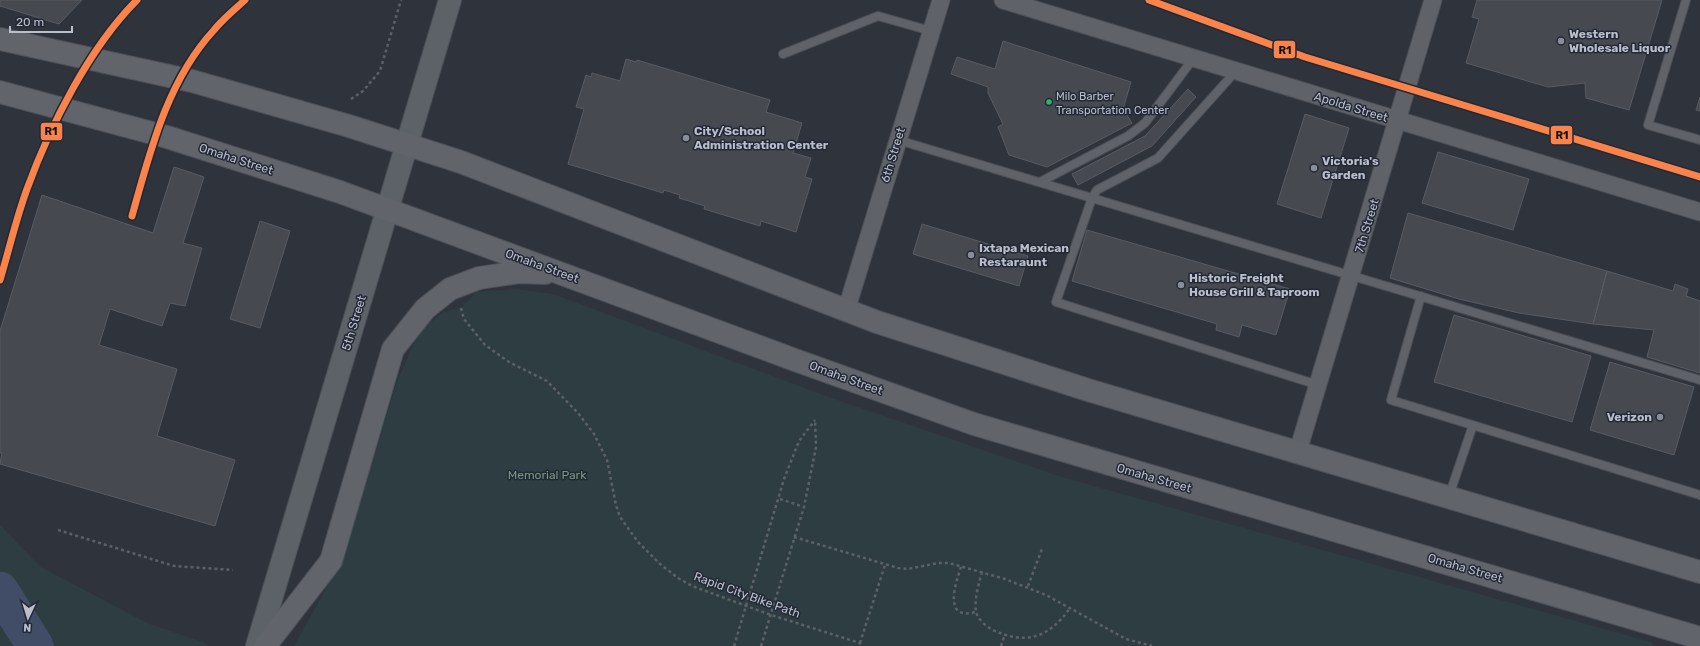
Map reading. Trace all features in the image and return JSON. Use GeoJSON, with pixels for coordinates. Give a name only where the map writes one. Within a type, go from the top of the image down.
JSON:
{"type":"FeatureCollection","features":[{"type":"Feature","properties":{"kind":"main road","name":"5th Street"},"geometry":{"type":"LineString","coordinates":[[257,646],[450,0]]}},
{"type":"Feature","properties":{"kind":"main road"},"geometry":{"type":"LineString","coordinates":[[0,39],[187,79],[406,144],[469,165],[846,311],[1088,390],[1298,451],[1700,572]]}},
{"type":"Feature","properties":{"kind":"main road","name":"Omaha Street"},"geometry":{"type":"LineString","coordinates":[[0,92],[167,137],[332,190],[974,424],[1700,638]]}},
{"type":"Feature","properties":{"kind":"main road"},"geometry":{"type":"LineString","coordinates":[[265,646],[331,561],[393,349],[420,315],[450,289],[479,278],[520,272],[564,274]]}},
{"type":"Feature","properties":{"kind":"street","name":"6th Street"},"geometry":{"type":"LineString","coordinates":[[846,311],[941,0]]}},
{"type":"Feature","properties":{"kind":"street","name":"Apolda Street"},"geometry":{"type":"LineString","coordinates":[[1003,0],[1700,212]]}},
{"type":"Feature","properties":{"kind":"street","name":"7th Street"},"geometry":{"type":"LineString","coordinates":[[1298,451],[1352,275],[1433,0]]}},
{"type":"Feature","properties":{"kind":"lane"},"geometry":{"type":"LineString","coordinates":[[1686,0],[1648,125],[1700,140]]}},
{"type":"Feature","properties":{"kind":"lane"},"geometry":{"type":"LineString","coordinates":[[783,54],[878,16],[931,31]]}},
{"type":"Feature","properties":{"kind":"lane"},"geometry":{"type":"LineString","coordinates":[[1040,182],[1128,136],[1145,123],[1193,58]]}},
{"type":"Feature","properties":{"kind":"lane"},"geometry":{"type":"LineString","coordinates":[[1236,71],[1158,158],[1097,190],[1092,198],[1056,302],[1318,384]]}},
{"type":"Feature","properties":{"kind":"lane"},"geometry":{"type":"LineString","coordinates":[[898,140],[1700,380]]}},
{"type":"Feature","properties":{"kind":"lane"},"geometry":{"type":"LineString","coordinates":[[1421,296],[1391,400],[1700,495]]}},
{"type":"Feature","properties":{"kind":"lane"},"geometry":{"type":"LineString","coordinates":[[1449,496],[1473,425]]}},
{"type":"Feature","properties":{"kind":"path"},"geometry":{"type":"LineString","coordinates":[[351,99],[364,91],[380,71],[401,0]]}},
{"type":"Feature","properties":{"kind":"path","name":"Rapid City Bike Path"},"geometry":{"type":"LineString","coordinates":[[458,302],[464,319],[485,344],[509,362],[547,381],[578,413],[594,434],[607,460],[616,505],[620,517],[638,542],[660,564],[678,578],[692,586],[771,615],[860,644]]}},
{"type":"Feature","properties":{"kind":"path"},"geometry":{"type":"LineString","coordinates":[[734,646],[745,606],[780,499],[784,479],[799,441],[815,420],[816,447],[804,507],[761,646]]}},
{"type":"Feature","properties":{"kind":"path"},"geometry":{"type":"LineString","coordinates":[[780,499],[804,507]]}},
{"type":"Feature","properties":{"kind":"path"},"geometry":{"type":"LineString","coordinates":[[58,530],[174,566],[233,570]]}},
{"type":"Feature","properties":{"kind":"path"},"geometry":{"type":"LineString","coordinates":[[794,537],[885,565],[908,569],[938,563],[949,563],[1028,586],[1126,639],[1152,646]]}},
{"type":"Feature","properties":{"kind":"path"},"geometry":{"type":"LineString","coordinates":[[1028,586],[1042,549]]}},
{"type":"Feature","properties":{"kind":"path"},"geometry":{"type":"LineString","coordinates":[[860,644],[885,565]]}},
{"type":"Feature","properties":{"kind":"path"},"geometry":{"type":"LineString","coordinates":[[961,567],[956,584],[954,600],[955,608],[960,613],[967,615],[976,612]]}},
{"type":"Feature","properties":{"kind":"path"},"geometry":{"type":"LineString","coordinates":[[982,572],[976,596],[976,612],[983,624],[1004,637],[1029,641],[1044,636],[1058,625],[1070,608]]}},
{"type":"Feature","properties":{"kind":"path"},"geometry":{"type":"LineString","coordinates":[[1001,646],[1004,637]]}},
{"type":"Feature","properties":{"kind":"green space","name":"Memorial Park"},"geometry":{"type":"Polygon","coordinates":[[[516,289],[553,294],[829,397],[1062,477],[1651,642],[1655,646],[294,646],[338,567],[344,553],[396,385],[412,347],[420,334],[443,312],[461,308],[476,292],[516,289]]]}},
{"type":"Feature","properties":{"kind":"green space"},"geometry":{"type":"Polygon","coordinates":[[[0,525],[41,567],[147,623],[203,642],[208,646],[0,646],[0,525]]]}},
{"type":"Feature","properties":{"kind":"building"},"geometry":{"type":"Polygon","coordinates":[[[0,0],[82,0],[59,24],[0,6],[0,0]]]}},
{"type":"Feature","properties":{"kind":"building","name":"Western Wholesale Liquor"},"geometry":{"type":"Polygon","coordinates":[[[1477,0],[1662,0],[1629,110],[1586,98],[1585,83],[1548,87],[1466,63],[1479,19],[1472,17],[1477,0]]]}},
{"type":"Feature","properties":{"kind":"building","name":"Milo Barber Transportation Center"},"geometry":{"type":"Polygon","coordinates":[[[1003,41],[1131,82],[1123,109],[1132,123],[1047,167],[1009,155],[998,127],[1003,124],[988,93],[988,87],[951,74],[957,57],[995,69],[1003,41]]]}},
{"type":"Feature","properties":{"kind":"building","name":"City/School Administration Center"},"geometry":{"type":"Polygon","coordinates":[[[626,59],[636,62],[637,60],[770,100],[766,112],[802,123],[793,153],[811,158],[805,177],[812,179],[796,232],[761,221],[760,226],[704,209],[705,206],[679,198],[680,195],[664,190],[663,193],[568,164],[584,109],[576,107],[586,75],[591,77],[592,73],[620,81],[626,59]]]}},
{"type":"Feature","properties":{"kind":"building"},"geometry":{"type":"Polygon","coordinates":[[[1188,89],[1196,97],[1152,146],[1078,185],[1072,174],[1145,136],[1188,89]]]}},
{"type":"Feature","properties":{"kind":"building"},"geometry":{"type":"Polygon","coordinates":[[[1700,97],[1700,111],[1696,110],[1700,97]]]}},
{"type":"Feature","properties":{"kind":"building"},"geometry":{"type":"Polygon","coordinates":[[[1305,114],[1349,128],[1321,218],[1277,204],[1305,114]]]}},
{"type":"Feature","properties":{"kind":"building"},"geometry":{"type":"Polygon","coordinates":[[[1438,152],[1529,179],[1513,230],[1422,203],[1438,152]]]}},
{"type":"Feature","properties":{"kind":"building"},"geometry":{"type":"Polygon","coordinates":[[[174,167],[204,177],[183,243],[202,248],[185,306],[170,303],[162,326],[110,309],[99,345],[177,369],[157,436],[235,460],[215,526],[0,464],[2,453],[0,453],[0,331],[42,195],[153,233],[174,167]]]}},
{"type":"Feature","properties":{"kind":"building"},"geometry":{"type":"Polygon","coordinates":[[[1408,213],[1607,271],[1593,324],[1519,313],[1459,299],[1390,278],[1408,213]]]}},
{"type":"Feature","properties":{"kind":"building"},"geometry":{"type":"Polygon","coordinates":[[[260,221],[290,231],[260,328],[230,319],[260,221]]]}},
{"type":"Feature","properties":{"kind":"building","name":"Ixtapa Mexican Restaraunt"},"geometry":{"type":"Polygon","coordinates":[[[922,224],[1028,256],[1019,286],[913,254],[922,224]]]}},
{"type":"Feature","properties":{"kind":"building","name":"Historic Freight House Grill & Taproom"},"geometry":{"type":"Polygon","coordinates":[[[1087,230],[1290,289],[1276,335],[1242,325],[1239,337],[1216,330],[1217,324],[1072,281],[1087,230]]]}},
{"type":"Feature","properties":{"kind":"building"},"geometry":{"type":"Polygon","coordinates":[[[1607,271],[1673,291],[1675,284],[1688,289],[1686,296],[1700,301],[1700,373],[1647,357],[1654,330],[1593,324],[1607,271]]]}},
{"type":"Feature","properties":{"kind":"building"},"geometry":{"type":"Polygon","coordinates":[[[1454,315],[1591,356],[1572,422],[1434,382],[1454,315]]]}},
{"type":"Feature","properties":{"kind":"building"},"geometry":{"type":"Polygon","coordinates":[[[1610,362],[1694,387],[1674,455],[1590,430],[1610,362]]]}},
{"type":"Feature","properties":{"kind":"waterway"},"geometry":{"type":"LineString","coordinates":[[0,590],[35,646]]}},
{"type":"Feature","properties":{"kind":"transit line","name":"R1"},"geometry":{"type":"LineString","coordinates":[[0,280],[27,189],[59,114],[87,64],[119,19],[137,0]]}},
{"type":"Feature","properties":{"kind":"transit line","name":"R1"},"geometry":{"type":"LineString","coordinates":[[132,216],[153,142],[172,94],[198,50],[225,18],[245,0]]}},
{"type":"Feature","properties":{"kind":"transit line","name":"R1"},"geometry":{"type":"LineString","coordinates":[[1149,0],[1305,57],[1700,177]]}},
{"type":"Feature","properties":{"kind":"place","name":"Western Wholesale Liquor"},"geometry":{"type":"Point","coordinates":[1561,41]}},
{"type":"Feature","properties":{"kind":"place","name":"Milo Barber Transportation Center"},"geometry":{"type":"Point","coordinates":[1049,102]}},
{"type":"Feature","properties":{"kind":"place","name":"City/School Administration Center"},"geometry":{"type":"Point","coordinates":[686,138]}},
{"type":"Feature","properties":{"kind":"place","name":"Victoria's Garden"},"geometry":{"type":"Point","coordinates":[1314,168]}},
{"type":"Feature","properties":{"kind":"place","name":"Ixtapa Mexican Restaraunt"},"geometry":{"type":"Point","coordinates":[971,255]}},
{"type":"Feature","properties":{"kind":"place","name":"Historic Freight House Grill & Taproom"},"geometry":{"type":"Point","coordinates":[1181,285]}},
{"type":"Feature","properties":{"kind":"place","name":"Verizon"},"geometry":{"type":"Point","coordinates":[1660,417]}}]}
